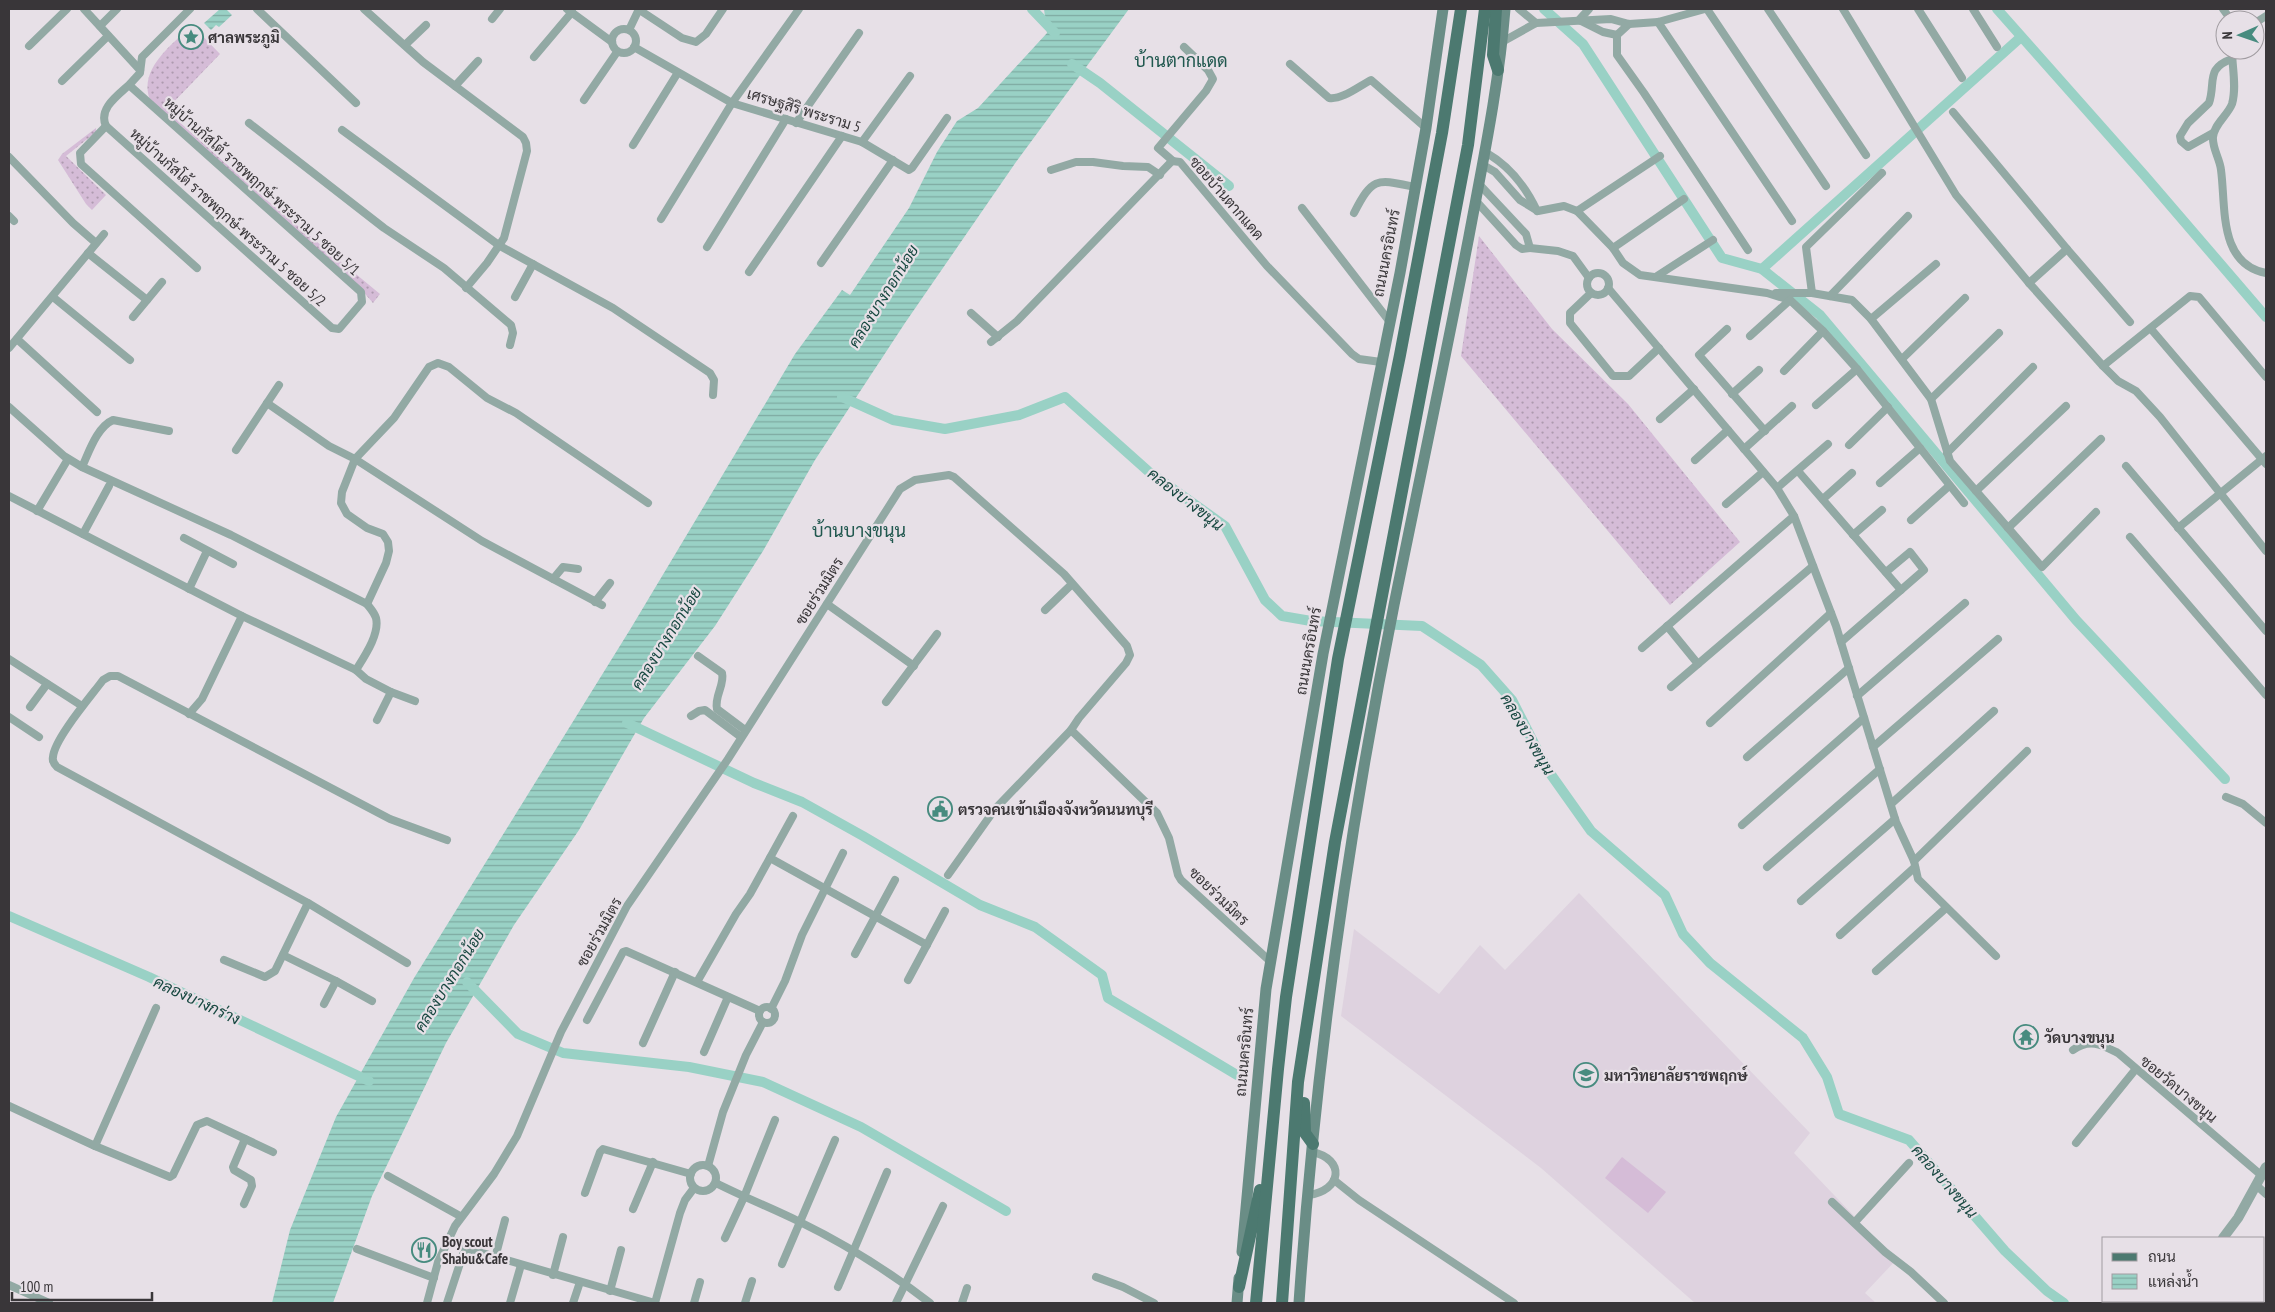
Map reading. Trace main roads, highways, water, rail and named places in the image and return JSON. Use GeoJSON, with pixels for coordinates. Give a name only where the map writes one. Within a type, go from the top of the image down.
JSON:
{"type":"FeatureCollection","features":[{"type":"Feature","properties":{"kind":"main road","name":"ถนนนครอินทร์"},"geometry":{"type":"LineString","coordinates":[[1237,1303],[1270,962],[1330,616],[1416,187],[1443,9]]}},
{"type":"Feature","properties":{"kind":"main road"},"geometry":{"type":"LineString","coordinates":[[1282,1303],[1298,1082],[1335,842],[1468,145],[1486,9]]}},
{"type":"Feature","properties":{"kind":"main road"},"geometry":{"type":"LineString","coordinates":[[1496,9],[1493,55],[1498,70]]}},
{"type":"Feature","properties":{"kind":"main road"},"geometry":{"type":"LineString","coordinates":[[1299,1303],[1312,1148],[1340,928],[1359,806],[1392,616],[1442,379],[1483,165],[1502,42],[1505,9]]}},
{"type":"Feature","properties":{"kind":"main road","name":"ถนนนครอินทร์"},"geometry":{"type":"LineString","coordinates":[[1256,1303],[1289,980],[1342,637],[1417,268],[1442,134],[1459,13]]}},
{"type":"Feature","properties":{"kind":"main road"},"geometry":{"type":"LineString","coordinates":[[1298,1082],[1303,1091],[1305,1133],[1312,1148]]}},
{"type":"Feature","properties":{"kind":"main road"},"geometry":{"type":"LineString","coordinates":[[1239,1287],[1254,1214],[1270,1154]]}},
{"type":"Feature","properties":{"kind":"water"},"geometry":{"type":"Polygon","coordinates":[[[220,9],[226,9],[232,15],[219,27],[216,25],[211,30],[204,23],[220,9]]]}},
{"type":"Feature","properties":{"kind":"water","name":"คลองบางกอกน้อย"},"geometry":{"type":"Polygon","coordinates":[[[1044,9],[1129,9],[1016,162],[905,323],[815,460],[763,551],[715,626],[644,718],[579,830],[514,925],[446,1043],[372,1196],[333,1303],[272,1303],[290,1230],[336,1117],[414,978],[631,628],[795,354],[842,290],[850,295],[909,208],[937,152],[957,121],[978,108],[1047,33],[1044,9]]]}},
{"type":"Feature","properties":{"kind":"waterway"},"geometry":{"type":"LineString","coordinates":[[1032,9],[1055,33]]}},
{"type":"Feature","properties":{"kind":"waterway"},"geometry":{"type":"LineString","coordinates":[[1544,9],[1583,44],[1722,258],[1762,269],[1820,315],[2076,620],[2225,779]]}},
{"type":"Feature","properties":{"kind":"waterway"},"geometry":{"type":"LineString","coordinates":[[1997,9],[2145,176],[2266,317]]}},
{"type":"Feature","properties":{"kind":"waterway"},"geometry":{"type":"LineString","coordinates":[[1762,269],[2021,37]]}},
{"type":"Feature","properties":{"kind":"waterway"},"geometry":{"type":"LineString","coordinates":[[1072,64],[1100,83],[1229,186]]}},
{"type":"Feature","properties":{"kind":"waterway","name":"คลองบางขนุน"},"geometry":{"type":"LineString","coordinates":[[842,397],[893,420],[945,429],[1019,415],[1065,397],[1148,471],[1225,526],[1265,600],[1282,616],[1311,621],[1422,626],[1481,665],[1512,700],[1547,769],[1591,831],[1665,895],[1683,934],[1710,963],[1803,1038],[1827,1077],[1839,1114],[1909,1140],[2005,1251],[2047,1291],[2064,1303]]}},
{"type":"Feature","properties":{"kind":"waterway"},"geometry":{"type":"LineString","coordinates":[[627,723],[754,783],[802,802],[980,905],[1035,927],[1102,975],[1108,998],[1237,1075]]}},
{"type":"Feature","properties":{"kind":"waterway","name":"คลองบางกร่าง"},"geometry":{"type":"LineString","coordinates":[[9,916],[149,977],[369,1081]]}},
{"type":"Feature","properties":{"kind":"waterway","name":"คลองบางกอกน้อย"},"geometry":{"type":"LineString","coordinates":[[467,982],[518,1034],[563,1053],[689,1067],[763,1082],[861,1127],[1006,1211]]}},
{"type":"Feature","properties":{"kind":"place","name":"ศาลพระภูมิ"},"geometry":{"type":"Point","coordinates":[191,37]}},
{"type":"Feature","properties":{"kind":"place","name":"ตรวจคนเข้าเมืองจังหวัดนนทบุรี"},"geometry":{"type":"Point","coordinates":[940,809]}},
{"type":"Feature","properties":{"kind":"place","name":"วัดบางขนุน"},"geometry":{"type":"Point","coordinates":[2026,1037]}},
{"type":"Feature","properties":{"kind":"place","name":"มหาวิทยาลัยราชพฤกษ์"},"geometry":{"type":"Point","coordinates":[1586,1075]}},
{"type":"Feature","properties":{"kind":"place","name":"Boy scout Shabu&Cafe"},"geometry":{"type":"Point","coordinates":[424,1250]}},
{"type":"Feature","properties":{"kind":"district","name":"บ้านตากแดด"},"geometry":{"type":"Point","coordinates":[1181,60]}},
{"type":"Feature","properties":{"kind":"district","name":"บ้านบางขนุน"},"geometry":{"type":"Point","coordinates":[859,530]}}]}
